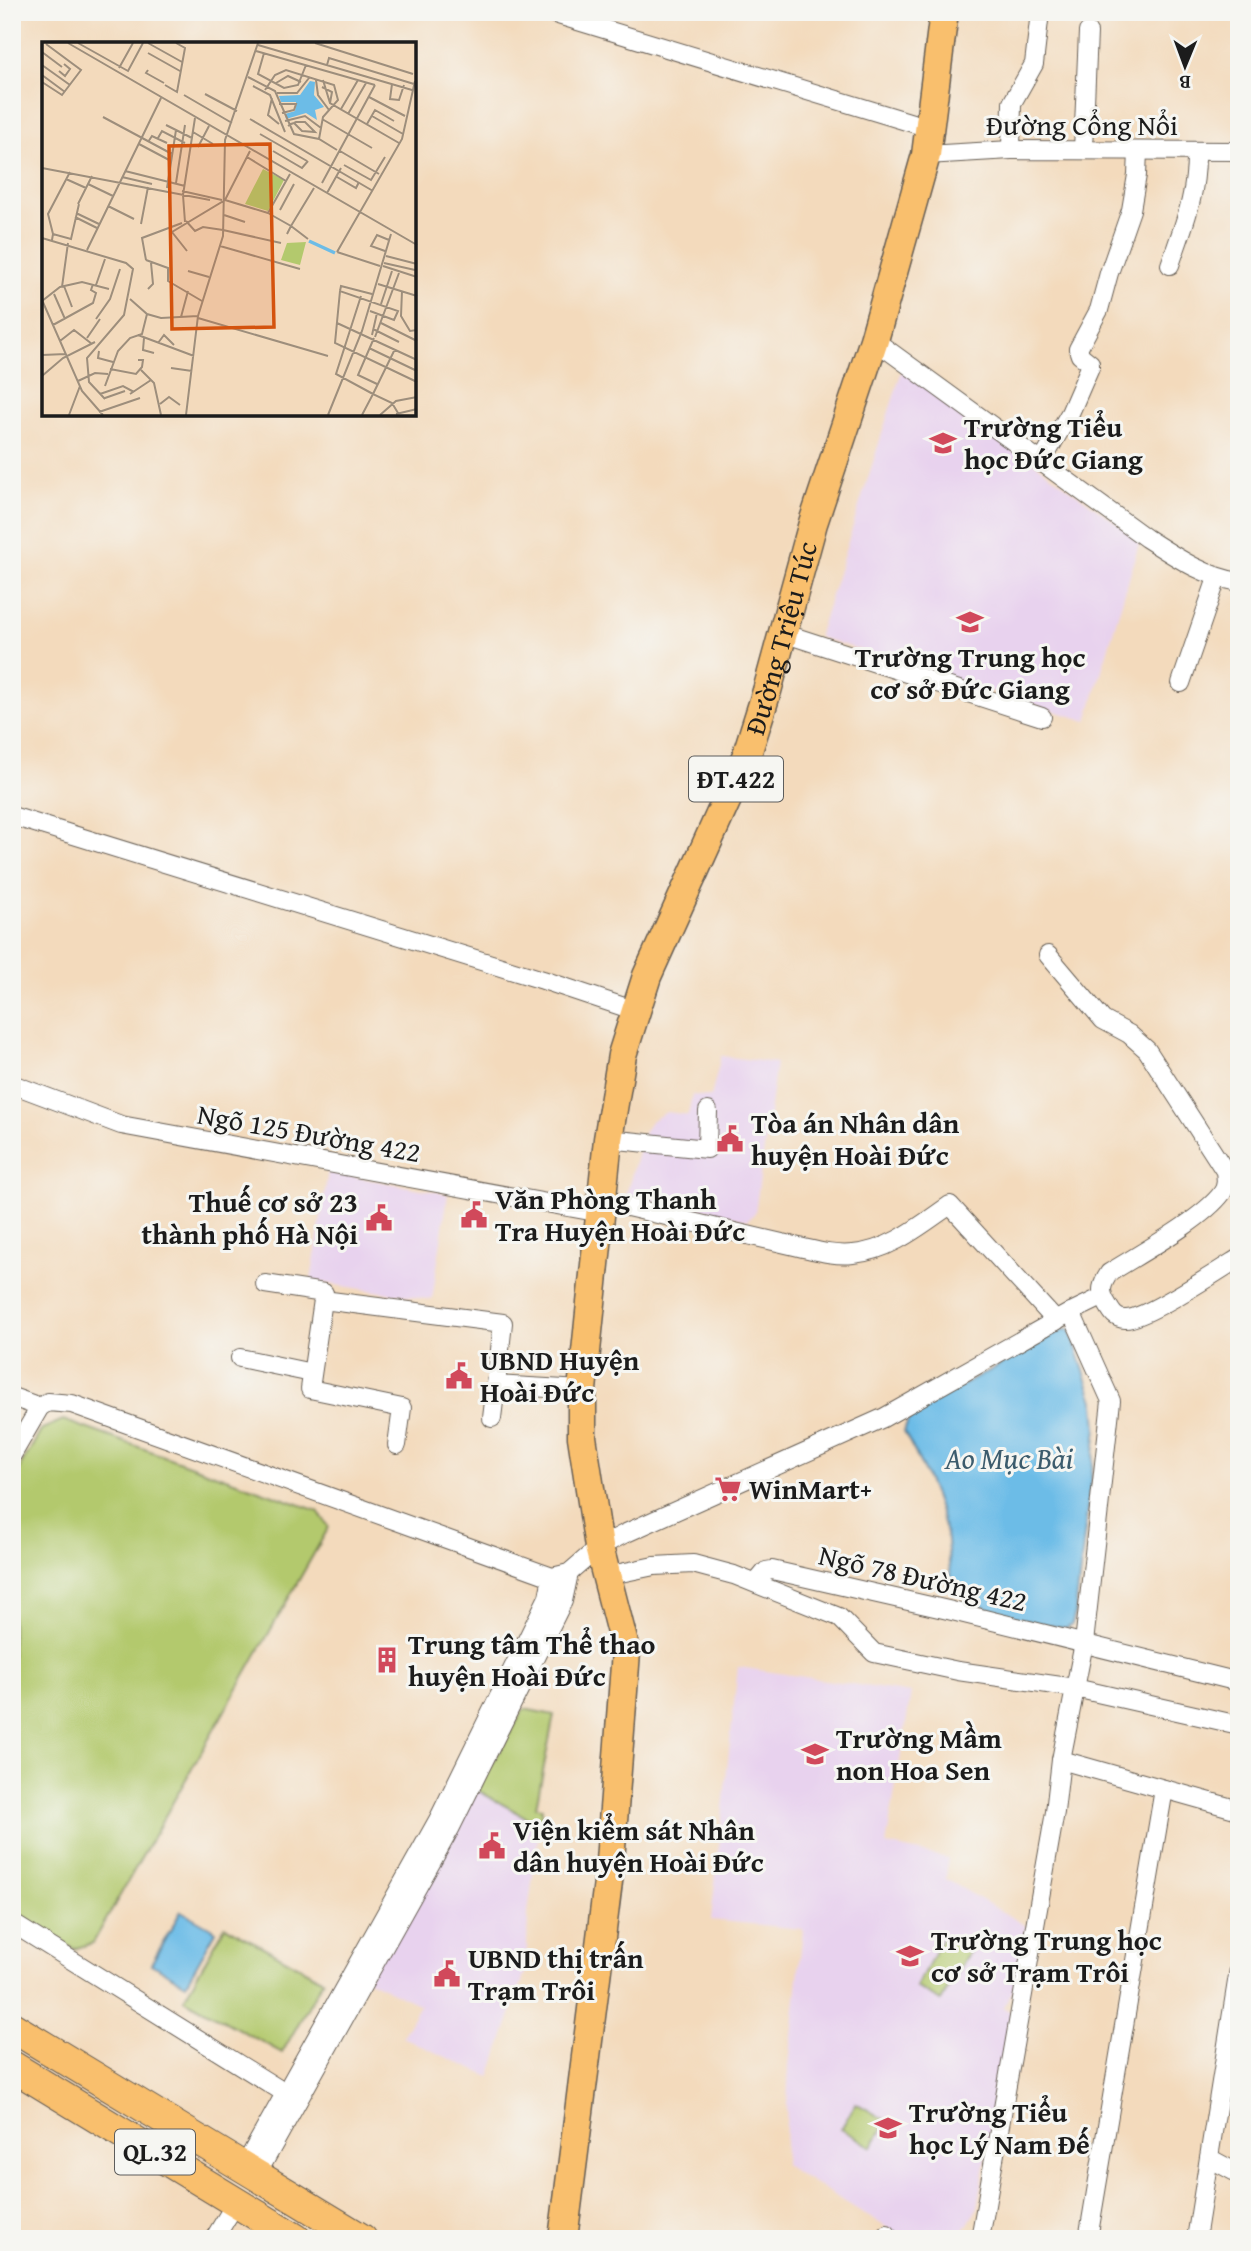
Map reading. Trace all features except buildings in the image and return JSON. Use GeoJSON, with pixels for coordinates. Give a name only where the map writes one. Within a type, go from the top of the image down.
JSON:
{"type":"FeatureCollection","features":[{"type":"Feature","properties":{"kind":"highway","name":"QL.32"},"geometry":{"type":"LineString","coordinates":[[12,2027],[362,2239]]}},
{"type":"Feature","properties":{"kind":"highway","name":"QL.32"},"geometry":{"type":"LineString","coordinates":[[12,2066],[296,2239]]}},
{"type":"Feature","properties":{"kind":"main road","name":"Đường Triệu Túc"},"geometry":{"type":"LineString","coordinates":[[599,1548],[582,1437],[582,1390],[608,1139],[622,1055],[647,976],[746,757],[813,523],[874,340],[928,141],[944,12]]}},
{"type":"Feature","properties":{"kind":"main road","name":"ĐT.422"},"geometry":{"type":"LineString","coordinates":[[563,2239],[609,1874],[626,1652],[599,1548]]}},
{"type":"Feature","properties":{"kind":"street"},"geometry":{"type":"LineString","coordinates":[[548,12],[928,141]]}},
{"type":"Feature","properties":{"kind":"street"},"geometry":{"type":"LineString","coordinates":[[1011,150],[1012,103],[1034,64],[1040,12]]}},
{"type":"Feature","properties":{"kind":"street"},"geometry":{"type":"LineString","coordinates":[[1083,150],[1088,32]]}},
{"type":"Feature","properties":{"kind":"street","name":"Đường Cổng Nổi"},"geometry":{"type":"LineString","coordinates":[[928,141],[1011,150],[1239,151]]}},
{"type":"Feature","properties":{"kind":"street"},"geometry":{"type":"LineString","coordinates":[[1041,463],[1070,413],[1090,367],[1090,363],[1080,355],[1079,349],[1099,310],[1119,239],[1131,210],[1138,150]]}},
{"type":"Feature","properties":{"kind":"street"},"geometry":{"type":"LineString","coordinates":[[1170,265],[1192,201],[1196,178],[1196,150]]}},
{"type":"Feature","properties":{"kind":"street"},"geometry":{"type":"LineString","coordinates":[[874,340],[1146,538],[1188,565],[1217,578],[1239,582]]}},
{"type":"Feature","properties":{"kind":"street"},"geometry":{"type":"LineString","coordinates":[[1181,683],[1217,578]]}},
{"type":"Feature","properties":{"kind":"street"},"geometry":{"type":"LineString","coordinates":[[783,634],[1042,717]]}},
{"type":"Feature","properties":{"kind":"street"},"geometry":{"type":"LineString","coordinates":[[12,816],[543,979],[636,1011]]}},
{"type":"Feature","properties":{"kind":"street"},"geometry":{"type":"LineString","coordinates":[[1048,955],[1103,1020],[1129,1034],[1147,1050],[1225,1171],[1227,1182],[1224,1192],[1197,1216],[1109,1273],[1101,1285],[1102,1297],[1114,1316],[1125,1319],[1135,1317],[1183,1293],[1239,1258]]}},
{"type":"Feature","properties":{"kind":"street","name":"Ngõ 125 Đường 422"},"geometry":{"type":"LineString","coordinates":[[12,1084],[121,1125],[602,1207],[832,1254],[852,1255],[883,1248],[950,1205],[1064,1316]]}},
{"type":"Feature","properties":{"kind":"street"},"geometry":{"type":"LineString","coordinates":[[608,1139],[707,1149],[708,1111]]}},
{"type":"Feature","properties":{"kind":"street"},"geometry":{"type":"LineString","coordinates":[[265,1284],[324,1293],[310,1389],[401,1408],[397,1445]]}},
{"type":"Feature","properties":{"kind":"street"},"geometry":{"type":"LineString","coordinates":[[250,2171],[285,2093],[438,1820],[560,1575],[624,1534],[883,1419],[1102,1297]]}},
{"type":"Feature","properties":{"kind":"street"},"geometry":{"type":"LineString","coordinates":[[323,1300],[503,1324],[492,1418]]}},
{"type":"Feature","properties":{"kind":"street"},"geometry":{"type":"LineString","coordinates":[[981,2239],[1061,1760],[1084,1643],[1111,1401],[1064,1316]]}},
{"type":"Feature","properties":{"kind":"street"},"geometry":{"type":"LineString","coordinates":[[240,1358],[312,1373]]}},
{"type":"Feature","properties":{"kind":"street"},"geometry":{"type":"LineString","coordinates":[[496,1385],[582,1390]]}},
{"type":"Feature","properties":{"kind":"street"},"geometry":{"type":"LineString","coordinates":[[12,1397],[40,1407]]}},
{"type":"Feature","properties":{"kind":"street"},"geometry":{"type":"LineString","coordinates":[[12,1455],[40,1407],[48,1402],[72,1404],[560,1575]]}},
{"type":"Feature","properties":{"kind":"street"},"geometry":{"type":"LineString","coordinates":[[606,1576],[654,1566],[693,1564],[734,1574],[839,1617],[874,1653],[958,1671],[1075,1688],[1239,1725]]}},
{"type":"Feature","properties":{"kind":"street","name":"Ngõ 78 Đường 422"},"geometry":{"type":"LineString","coordinates":[[756,1583],[766,1571],[772,1570],[1239,1682]]}},
{"type":"Feature","properties":{"kind":"street"},"geometry":{"type":"LineString","coordinates":[[250,2171],[451,1827],[563,1601],[560,1575]]}},
{"type":"Feature","properties":{"kind":"street"},"geometry":{"type":"LineString","coordinates":[[839,1617],[844,1586]]}},
{"type":"Feature","properties":{"kind":"street"},"geometry":{"type":"LineString","coordinates":[[1061,1760],[1239,1810]]}},
{"type":"Feature","properties":{"kind":"street"},"geometry":{"type":"LineString","coordinates":[[1088,2239],[1164,1789]]}},
{"type":"Feature","properties":{"kind":"street"},"geometry":{"type":"LineString","coordinates":[[12,1923],[285,2093]]}},
{"type":"Feature","properties":{"kind":"street"},"geometry":{"type":"LineString","coordinates":[[1196,2239],[1209,2158],[1232,2067],[1239,1969]]}},
{"type":"Feature","properties":{"kind":"street"},"geometry":{"type":"LineString","coordinates":[[1209,2158],[1239,2174]]}},
{"type":"Feature","properties":{"kind":"street"},"geometry":{"type":"LineString","coordinates":[[214,2239],[237,2201]]}},
{"type":"Feature","properties":{"kind":"shaded area"},"geometry":{"type":"Polygon","coordinates":[[[903,367],[1140,540],[1087,721],[818,637],[903,367]]]}},
{"type":"Feature","properties":{"kind":"shaded area"},"geometry":{"type":"Polygon","coordinates":[[[721,1056],[776,1063],[755,1213],[747,1220],[682,1204],[625,1199],[644,1131],[652,1120],[667,1112],[688,1115],[692,1095],[711,1097],[721,1056]]]}},
{"type":"Feature","properties":{"kind":"shaded area"},"geometry":{"type":"Polygon","coordinates":[[[328,1172],[448,1194],[432,1300],[311,1281],[328,1172]]]}},
{"type":"Feature","properties":{"kind":"shaded area"},"geometry":{"type":"Polygon","coordinates":[[[738,1667],[911,1693],[886,1845],[948,1858],[946,1879],[1026,1926],[1016,1985],[1003,2007],[1011,2012],[978,2207],[959,2239],[906,2239],[784,2165],[789,2066],[803,1929],[711,1920],[738,1667]]]}},
{"type":"Feature","properties":{"kind":"shaded area","name":"UBND thị trấn Trạm Trôi"},"geometry":{"type":"Polygon","coordinates":[[[477,1790],[540,1825],[528,1912],[526,1970],[490,2077],[402,2037],[420,2005],[366,1979],[477,1790]]]}},
{"type":"Feature","properties":{"kind":"green space"},"geometry":{"type":"Polygon","coordinates":[[[63,1420],[318,1511],[329,1527],[93,1943],[74,1949],[12,1912],[12,1481],[42,1429],[63,1420]]]}},
{"type":"Feature","properties":{"kind":"green space"},"geometry":{"type":"Polygon","coordinates":[[[524,1709],[554,1715],[536,1807],[542,1808],[540,1825],[477,1790],[524,1709]]]}},
{"type":"Feature","properties":{"kind":"green space"},"geometry":{"type":"Polygon","coordinates":[[[225,1926],[323,1980],[282,2053],[184,1999],[225,1926]]]}},
{"type":"Feature","properties":{"kind":"green space"},"geometry":{"type":"Polygon","coordinates":[[[943,1937],[969,1951],[941,2001],[916,1987],[943,1937]]]}},
{"type":"Feature","properties":{"kind":"green space"},"geometry":{"type":"Polygon","coordinates":[[[856,2103],[887,2121],[872,2147],[841,2129],[856,2103]]]}},
{"type":"Feature","properties":{"kind":"water","name":"Ao Mục Bài"},"geometry":{"type":"Polygon","coordinates":[[[1070,1329],[1095,1404],[1097,1428],[1075,1613],[1072,1624],[1065,1628],[991,1609],[965,1596],[957,1588],[951,1575],[946,1537],[937,1505],[904,1432],[908,1420],[926,1406],[1063,1330],[1070,1329]]]}},
{"type":"Feature","properties":{"kind":"water"},"geometry":{"type":"Polygon","coordinates":[[[181,1911],[216,1931],[186,1984],[151,1964],[181,1911]]]}},
{"type":"Feature","properties":{"kind":"place","name":"Trường Tiểu học Đức Giang"},"geometry":{"type":"Point","coordinates":[943,443]}},
{"type":"Feature","properties":{"kind":"place","name":"Trường Trung học cơ sở Đức Giang"},"geometry":{"type":"Point","coordinates":[970,622]}},
{"type":"Feature","properties":{"kind":"place","name":"Tòa án Nhân dân huyện Hoài Đức"},"geometry":{"type":"Point","coordinates":[730,1139]}},
{"type":"Feature","properties":{"kind":"place","name":"Văn Phòng Thanh Tra Huyện Hoài Đức"},"geometry":{"type":"Point","coordinates":[474,1215]}},
{"type":"Feature","properties":{"kind":"place","name":"Thuế cơ sở 23 thành phố Hà Nội"},"geometry":{"type":"Point","coordinates":[379,1218]}},
{"type":"Feature","properties":{"kind":"place","name":"UBND Huyện Hoài Đức"},"geometry":{"type":"Point","coordinates":[459,1376]}},
{"type":"Feature","properties":{"kind":"place","name":"WinMart+"},"geometry":{"type":"Point","coordinates":[728,1489]}},
{"type":"Feature","properties":{"kind":"place","name":"Trung tâm Thể thao huyện Hoài Đức"},"geometry":{"type":"Point","coordinates":[387,1660]}},
{"type":"Feature","properties":{"kind":"place","name":"Trường Mầm non Hoa Sen"},"geometry":{"type":"Point","coordinates":[815,1754]}},
{"type":"Feature","properties":{"kind":"place","name":"Viện kiểm sát Nhân dân huyện Hoài Đức"},"geometry":{"type":"Point","coordinates":[492,1846]}},
{"type":"Feature","properties":{"kind":"place","name":"Trường Trung học cơ sở Trạm Trôi"},"geometry":{"type":"Point","coordinates":[910,1956]}},
{"type":"Feature","properties":{"kind":"place","name":"UBND thị trấn Trạm Trôi"},"geometry":{"type":"Point","coordinates":[447,1974]}},
{"type":"Feature","properties":{"kind":"place","name":"Trường Tiểu học Lý Nam Đế"},"geometry":{"type":"Point","coordinates":[888,2128]}}]}
